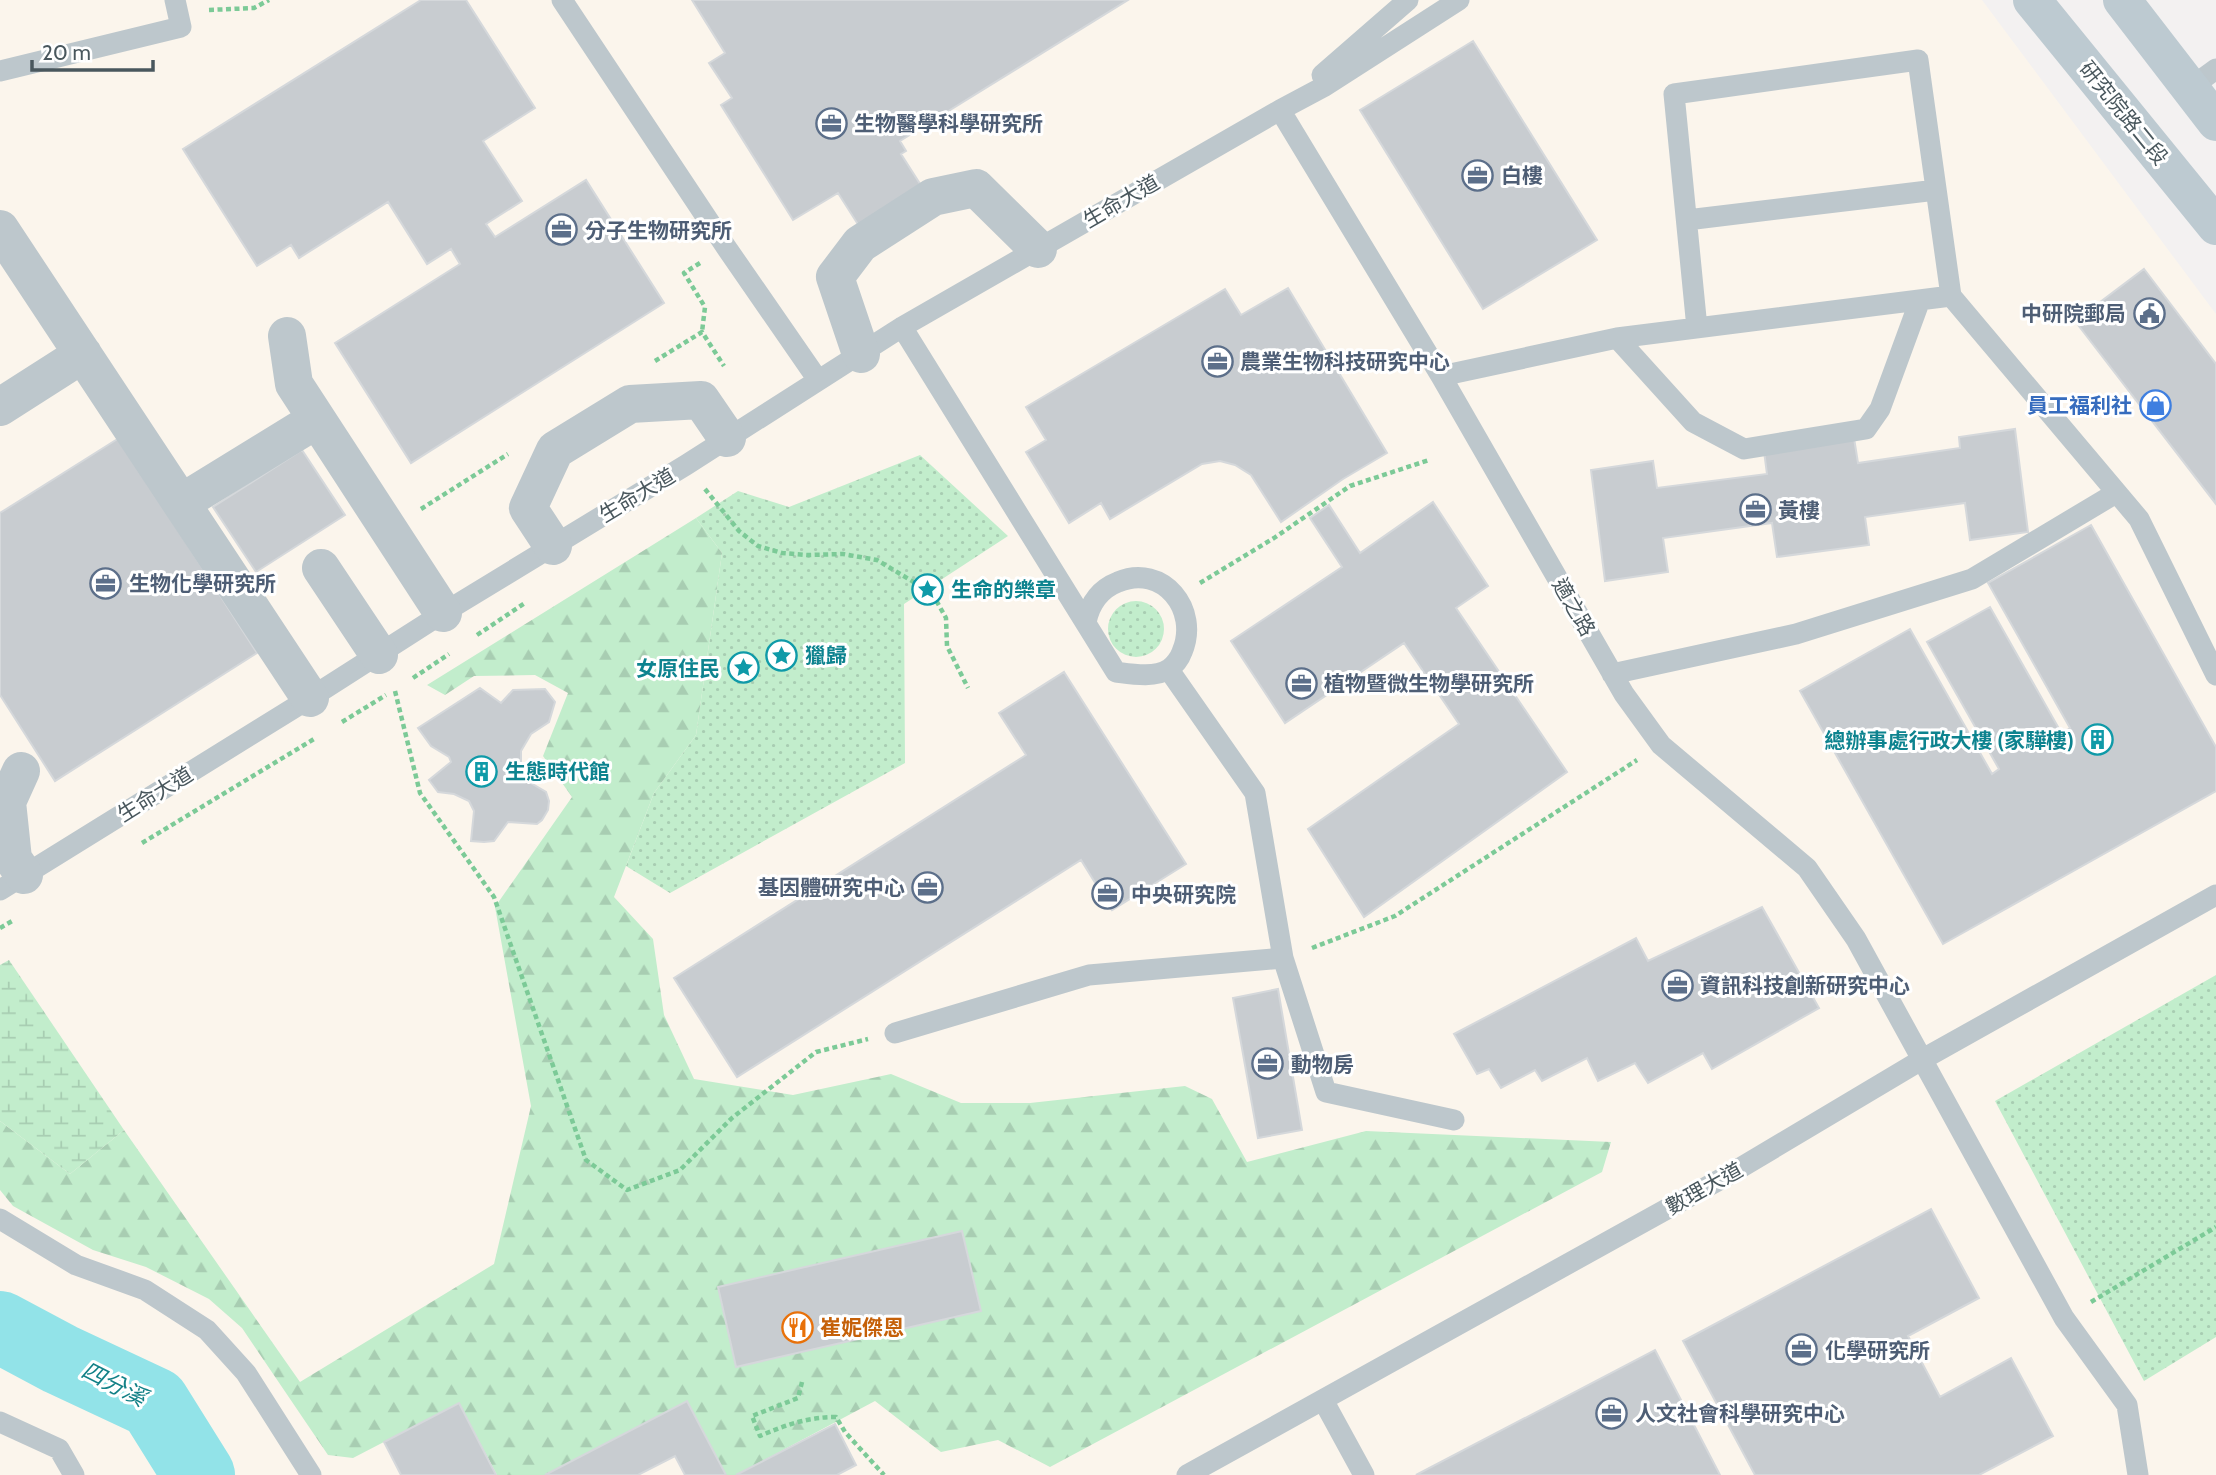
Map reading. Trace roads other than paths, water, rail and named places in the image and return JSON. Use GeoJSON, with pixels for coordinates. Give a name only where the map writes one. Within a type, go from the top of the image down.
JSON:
{"type":"FeatureCollection","features":[{"type":"Feature","properties":{"kind":"main road","name":"研究院路二段"},"geometry":{"type":"LineString","coordinates":[[2032,0],[2216,226]]}},
{"type":"Feature","properties":{"kind":"main road"},"geometry":{"type":"LineString","coordinates":[[2122,0],[2203,79],[2216,122]]}},
{"type":"Feature","properties":{"kind":"street"},"geometry":{"type":"LineString","coordinates":[[861,354],[835,277],[860,244],[933,197],[976,188],[1038,249]]}},
{"type":"Feature","properties":{"kind":"street"},"geometry":{"type":"LineString","coordinates":[[0,229],[181,503],[316,716]]}},
{"type":"Feature","properties":{"kind":"street"},"geometry":{"type":"LineString","coordinates":[[287,336],[294,384],[443,613]]}},
{"type":"Feature","properties":{"kind":"street"},"geometry":{"type":"LineString","coordinates":[[0,407],[83,354]]}},
{"type":"Feature","properties":{"kind":"street"},"geometry":{"type":"LineString","coordinates":[[553,546],[528,508],[555,450],[630,404],[701,400],[727,438]]}},
{"type":"Feature","properties":{"kind":"street"},"geometry":{"type":"LineString","coordinates":[[181,503],[316,420]]}},
{"type":"Feature","properties":{"kind":"street"},"geometry":{"type":"LineString","coordinates":[[321,568],[379,655]]}},
{"type":"Feature","properties":{"kind":"street"},"geometry":{"type":"LineString","coordinates":[[12,882],[13,859],[7,802],[21,771]]}},
{"type":"Feature","properties":{"kind":"lane"},"geometry":{"type":"LineString","coordinates":[[562,0],[818,380]]}},
{"type":"Feature","properties":{"kind":"lane","name":"生命大道"},"geometry":{"type":"LineString","coordinates":[[1280,110],[1408,0]]}},
{"type":"Feature","properties":{"kind":"lane","name":"生命大道"},"geometry":{"type":"LineString","coordinates":[[12,882],[316,716],[379,655],[443,613],[902,327],[1325,86],[1459,0]]}},
{"type":"Feature","properties":{"kind":"lane"},"geometry":{"type":"LineString","coordinates":[[0,71],[181,27],[176,6]]}},
{"type":"Feature","properties":{"kind":"lane"},"geometry":{"type":"LineString","coordinates":[[1697,328],[1674,94],[1918,60],[1951,296],[2138,519],[2216,675]]}},
{"type":"Feature","properties":{"kind":"lane","name":"適之路"},"geometry":{"type":"LineString","coordinates":[[1280,110],[1441,376],[1624,694],[1661,745],[1807,867],[1856,939],[2064,1318],[2127,1405],[2138,1475]]}},
{"type":"Feature","properties":{"kind":"lane"},"geometry":{"type":"LineString","coordinates":[[1687,220],[1936,190]]}},
{"type":"Feature","properties":{"kind":"lane"},"geometry":{"type":"LineString","coordinates":[[1441,376],[1616,338],[1951,296]]}},
{"type":"Feature","properties":{"kind":"lane"},"geometry":{"type":"LineString","coordinates":[[1616,338],[1693,422],[1744,449],[1866,429],[1880,409],[1920,300]]}},
{"type":"Feature","properties":{"kind":"lane"},"geometry":{"type":"LineString","coordinates":[[902,327],[1116,672],[1135,675],[1169,670],[1180,657],[1187,641],[1188,625],[1183,608],[1174,594],[1160,583],[1144,578],[1126,579],[1110,585],[1097,596],[1088,610],[1086,622]]}},
{"type":"Feature","properties":{"kind":"lane"},"geometry":{"type":"LineString","coordinates":[[1612,674],[1796,634],[1972,579],[2116,493]]}},
{"type":"Feature","properties":{"kind":"lane"},"geometry":{"type":"LineString","coordinates":[[1169,670],[1255,793],[1283,958],[1326,1091],[1454,1120]]}},
{"type":"Feature","properties":{"kind":"lane","name":"數理大道"},"geometry":{"type":"LineString","coordinates":[[1188,1475],[1730,1174],[1923,1059],[2216,894]]}},
{"type":"Feature","properties":{"kind":"lane"},"geometry":{"type":"LineString","coordinates":[[895,1033],[1089,975],[1283,958]]}},
{"type":"Feature","properties":{"kind":"lane"},"geometry":{"type":"LineString","coordinates":[[0,1219],[76,1265],[145,1290],[206,1330],[246,1373],[311,1475]]}},
{"type":"Feature","properties":{"kind":"lane"},"geometry":{"type":"LineString","coordinates":[[1323,1400],[1364,1475]]}},
{"type":"Feature","properties":{"kind":"lane"},"geometry":{"type":"LineString","coordinates":[[0,1422],[60,1449],[74,1475]]}},
{"type":"Feature","properties":{"kind":"waterway","name":"四分溪"},"geometry":{"type":"LineString","coordinates":[[0,1327],[60,1359],[154,1403],[199,1475]]}},
{"type":"Feature","properties":{"kind":"place","name":"生物醫學科學研究所"},"geometry":{"type":"Point","coordinates":[831,123]}},
{"type":"Feature","properties":{"kind":"place","name":"白樓"},"geometry":{"type":"Point","coordinates":[1478,175]}},
{"type":"Feature","properties":{"kind":"place","name":"分子生物研究所"},"geometry":{"type":"Point","coordinates":[562,230]}},
{"type":"Feature","properties":{"kind":"place","name":"中研院郵局"},"geometry":{"type":"Point","coordinates":[2149,313]}},
{"type":"Feature","properties":{"kind":"place","name":"農業生物科技研究中心"},"geometry":{"type":"Point","coordinates":[1217,361]}},
{"type":"Feature","properties":{"kind":"place","name":"員工福利社"},"geometry":{"type":"Point","coordinates":[2155,405]}},
{"type":"Feature","properties":{"kind":"place","name":"黃樓"},"geometry":{"type":"Point","coordinates":[1755,510]}},
{"type":"Feature","properties":{"kind":"place","name":"生物化學研究所"},"geometry":{"type":"Point","coordinates":[106,583]}},
{"type":"Feature","properties":{"kind":"place","name":"生命的樂章"},"geometry":{"type":"Point","coordinates":[928,589]}},
{"type":"Feature","properties":{"kind":"place","name":"獵歸"},"geometry":{"type":"Point","coordinates":[782,655]}},
{"type":"Feature","properties":{"kind":"place","name":"女原住民"},"geometry":{"type":"Point","coordinates":[743,668]}},
{"type":"Feature","properties":{"kind":"place","name":"植物暨微生物學研究所"},"geometry":{"type":"Point","coordinates":[1301,683]}},
{"type":"Feature","properties":{"kind":"place","name":"總辦事處行政大樓 (家驊樓)"},"geometry":{"type":"Point","coordinates":[2097,740]}},
{"type":"Feature","properties":{"kind":"place","name":"生態時代館"},"geometry":{"type":"Point","coordinates":[482,771]}},
{"type":"Feature","properties":{"kind":"place","name":"基因體研究中心"},"geometry":{"type":"Point","coordinates":[928,887]}},
{"type":"Feature","properties":{"kind":"place","name":"中央研究院"},"geometry":{"type":"Point","coordinates":[1108,894]}},
{"type":"Feature","properties":{"kind":"place","name":"資訊科技創新研究中心"},"geometry":{"type":"Point","coordinates":[1677,985]}},
{"type":"Feature","properties":{"kind":"place","name":"動物房"},"geometry":{"type":"Point","coordinates":[1268,1064]}},
{"type":"Feature","properties":{"kind":"place","name":"崔妮傑恩"},"geometry":{"type":"Point","coordinates":[797,1327]}},
{"type":"Feature","properties":{"kind":"place","name":"化學研究所"},"geometry":{"type":"Point","coordinates":[1802,1350]}},
{"type":"Feature","properties":{"kind":"place","name":"人文社會科學研究中心"},"geometry":{"type":"Point","coordinates":[1612,1413]}}]}
